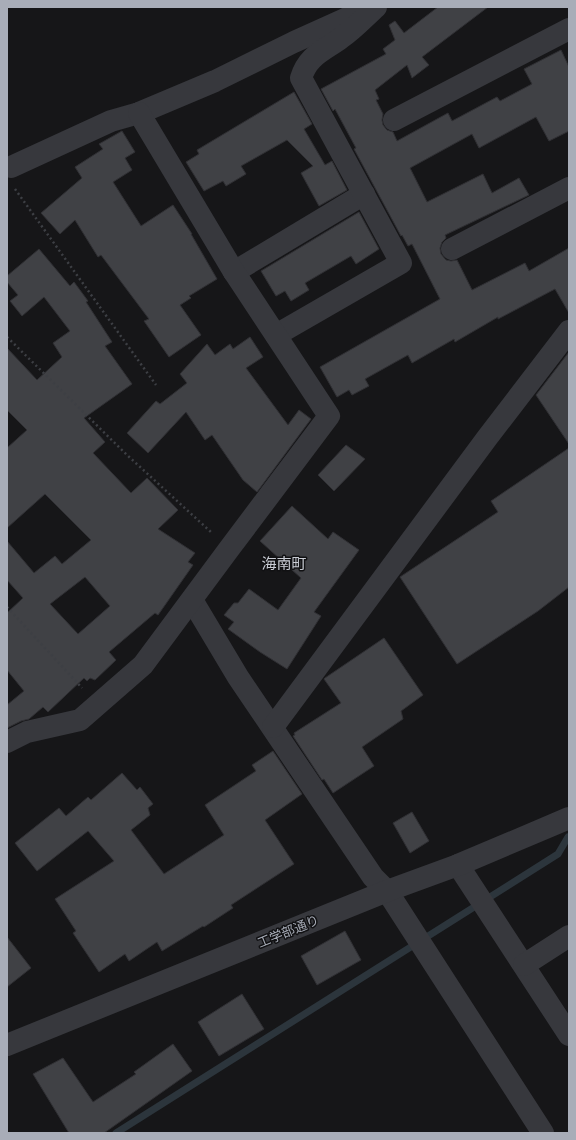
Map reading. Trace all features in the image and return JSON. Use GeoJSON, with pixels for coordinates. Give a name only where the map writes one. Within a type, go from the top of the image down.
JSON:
{"type":"FeatureCollection","features":[{"type":"Feature","properties":{"kind":"street"},"geometry":{"type":"LineString","coordinates":[[11,175],[111,121],[139,113],[215,81],[345,19],[366,7]]}},
{"type":"Feature","properties":{"kind":"street"},"geometry":{"type":"LineString","coordinates":[[276,336],[401,263],[301,78],[304,70],[317,53],[341,38],[376,7]]}},
{"type":"Feature","properties":{"kind":"street"},"geometry":{"type":"LineString","coordinates":[[394,120],[569,29]]}},
{"type":"Feature","properties":{"kind":"street"},"geometry":{"type":"LineString","coordinates":[[7,742],[27,732],[80,720],[143,665],[329,416],[234,272],[139,113]]}},
{"type":"Feature","properties":{"kind":"street"},"geometry":{"type":"LineString","coordinates":[[452,249],[569,188]]}},
{"type":"Feature","properties":{"kind":"street"},"geometry":{"type":"LineString","coordinates":[[234,272],[364,194]]}},
{"type":"Feature","properties":{"kind":"street"},"geometry":{"type":"LineString","coordinates":[[273,727],[569,331]]}},
{"type":"Feature","properties":{"kind":"street"},"geometry":{"type":"LineString","coordinates":[[192,600],[238,677],[373,877],[387,891],[543,1133]]}},
{"type":"Feature","properties":{"kind":"street","name":"工学部通り"},"geometry":{"type":"LineString","coordinates":[[7,1045],[387,891],[458,865],[569,818]]}},
{"type":"Feature","properties":{"kind":"street"},"geometry":{"type":"LineString","coordinates":[[458,865],[569,1036]]}},
{"type":"Feature","properties":{"kind":"street"},"geometry":{"type":"LineString","coordinates":[[524,965],[569,936]]}},
{"type":"Feature","properties":{"kind":"path"},"geometry":{"type":"LineString","coordinates":[[11,175],[156,385]]}},
{"type":"Feature","properties":{"kind":"path"},"geometry":{"type":"LineString","coordinates":[[7,338],[126,455],[229,549]]}},
{"type":"Feature","properties":{"kind":"path"},"geometry":{"type":"LineString","coordinates":[[7,607],[87,693]]}},
{"type":"Feature","properties":{"kind":"building"},"geometry":{"type":"Polygon","coordinates":[[[438,7],[488,7],[422,57],[429,65],[412,78],[407,65],[375,90],[379,99],[376,100],[383,114],[383,125],[387,130],[393,132],[397,141],[448,113],[452,121],[497,97],[500,101],[532,84],[524,69],[561,50],[569,67],[569,131],[549,141],[536,117],[479,148],[472,134],[410,168],[427,202],[483,174],[492,193],[519,178],[529,195],[445,235],[446,238],[442,242],[440,248],[441,254],[446,260],[457,260],[472,290],[525,263],[529,271],[569,248],[569,313],[555,289],[498,319],[498,317],[455,342],[454,339],[412,363],[408,355],[365,379],[369,386],[352,395],[349,390],[337,397],[320,367],[440,299],[412,244],[408,246],[402,235],[401,236],[354,149],[356,148],[335,109],[333,111],[321,89],[386,54],[383,49],[395,40],[389,25],[395,21],[404,33],[438,7]]]}},
{"type":"Feature","properties":{"kind":"building"},"geometry":{"type":"Polygon","coordinates":[[[294,92],[312,124],[304,129],[325,165],[332,161],[347,190],[319,206],[301,173],[313,166],[287,140],[241,166],[246,174],[226,186],[223,181],[204,191],[186,162],[199,154],[197,150],[294,92]]]}},
{"type":"Feature","properties":{"kind":"building"},"geometry":{"type":"Polygon","coordinates":[[[122,131],[135,152],[125,158],[132,170],[113,182],[141,226],[173,205],[192,234],[217,279],[189,296],[191,298],[180,305],[201,335],[169,357],[144,321],[149,319],[101,255],[98,257],[75,220],[60,234],[41,213],[82,178],[75,167],[103,149],[99,144],[122,131]]]}},
{"type":"Feature","properties":{"kind":"building"},"geometry":{"type":"Polygon","coordinates":[[[359,212],[379,249],[356,264],[351,256],[305,283],[309,290],[291,301],[285,291],[276,296],[261,271],[359,212]]]}},
{"type":"Feature","properties":{"kind":"building"},"geometry":{"type":"Polygon","coordinates":[[[39,249],[70,286],[74,282],[88,301],[86,302],[112,342],[105,346],[132,384],[84,418],[105,442],[93,453],[131,493],[147,478],[178,510],[158,529],[195,553],[188,562],[193,565],[158,615],[155,613],[109,652],[116,660],[95,680],[90,678],[87,681],[84,678],[48,712],[43,707],[29,719],[7,728],[7,705],[24,691],[7,670],[7,613],[23,598],[7,580],[7,541],[34,573],[55,556],[62,564],[91,540],[45,494],[7,528],[7,448],[27,430],[7,410],[7,348],[37,380],[62,357],[53,343],[70,331],[44,297],[22,316],[10,301],[18,295],[7,282],[7,276],[39,249]],[[85,577],[50,604],[78,634],[110,606],[85,577]]]}},
{"type":"Feature","properties":{"kind":"building"},"geometry":{"type":"Polygon","coordinates":[[[250,337],[263,357],[246,368],[288,425],[299,410],[311,419],[257,492],[243,480],[212,435],[205,440],[186,412],[148,453],[127,433],[156,401],[160,404],[187,383],[180,374],[207,344],[215,355],[230,344],[233,349],[250,337]]]}},
{"type":"Feature","properties":{"kind":"building"},"geometry":{"type":"Polygon","coordinates":[[[569,352],[569,444],[536,395],[569,352]]]}},
{"type":"Feature","properties":{"kind":"building"},"geometry":{"type":"Polygon","coordinates":[[[346,445],[365,459],[334,491],[318,475],[346,445]]]}},
{"type":"Feature","properties":{"kind":"building"},"geometry":{"type":"Polygon","coordinates":[[[569,448],[569,587],[538,611],[457,664],[400,577],[498,512],[491,501],[569,448]]]}},
{"type":"Feature","properties":{"kind":"building"},"geometry":{"type":"Polygon","coordinates":[[[292,506],[328,539],[333,532],[359,550],[314,612],[321,616],[287,669],[228,629],[234,622],[224,615],[234,603],[238,603],[249,589],[278,610],[301,578],[260,541],[292,506]]]}},
{"type":"Feature","properties":{"kind":"building"},"geometry":{"type":"Polygon","coordinates":[[[384,638],[423,695],[401,711],[403,719],[362,747],[374,766],[333,793],[324,779],[322,780],[293,736],[295,735],[294,733],[341,703],[324,679],[384,638]]]}},
{"type":"Feature","properties":{"kind":"building"},"geometry":{"type":"Polygon","coordinates":[[[273,751],[302,794],[265,820],[294,864],[231,905],[233,908],[204,927],[203,926],[162,951],[157,942],[129,961],[125,954],[99,972],[73,933],[76,931],[55,899],[114,861],[88,831],[37,871],[15,843],[59,808],[66,816],[88,797],[91,800],[122,773],[137,790],[140,787],[153,804],[148,808],[150,815],[131,830],[164,874],[224,835],[205,805],[256,771],[252,765],[273,751]]]}},
{"type":"Feature","properties":{"kind":"building"},"geometry":{"type":"Polygon","coordinates":[[[412,812],[429,841],[410,853],[393,823],[412,812]]]}},
{"type":"Feature","properties":{"kind":"building"},"geometry":{"type":"Polygon","coordinates":[[[345,931],[361,960],[317,985],[301,956],[345,931]]]}},
{"type":"Feature","properties":{"kind":"building"},"geometry":{"type":"Polygon","coordinates":[[[7,937],[31,968],[7,987],[7,937]]]}},
{"type":"Feature","properties":{"kind":"building"},"geometry":{"type":"Polygon","coordinates":[[[242,994],[264,1029],[219,1056],[198,1022],[242,994]]]}},
{"type":"Feature","properties":{"kind":"building"},"geometry":{"type":"Polygon","coordinates":[[[173,1044],[192,1071],[104,1133],[69,1133],[33,1074],[63,1058],[93,1102],[136,1074],[134,1072],[173,1044]]]}},
{"type":"Feature","properties":{"kind":"waterway"},"geometry":{"type":"LineString","coordinates":[[116,1133],[558,854],[568,837]]}},
{"type":"Feature","properties":{"kind":"district","name":"海南町"},"geometry":{"type":"Point","coordinates":[284,564]}}]}
